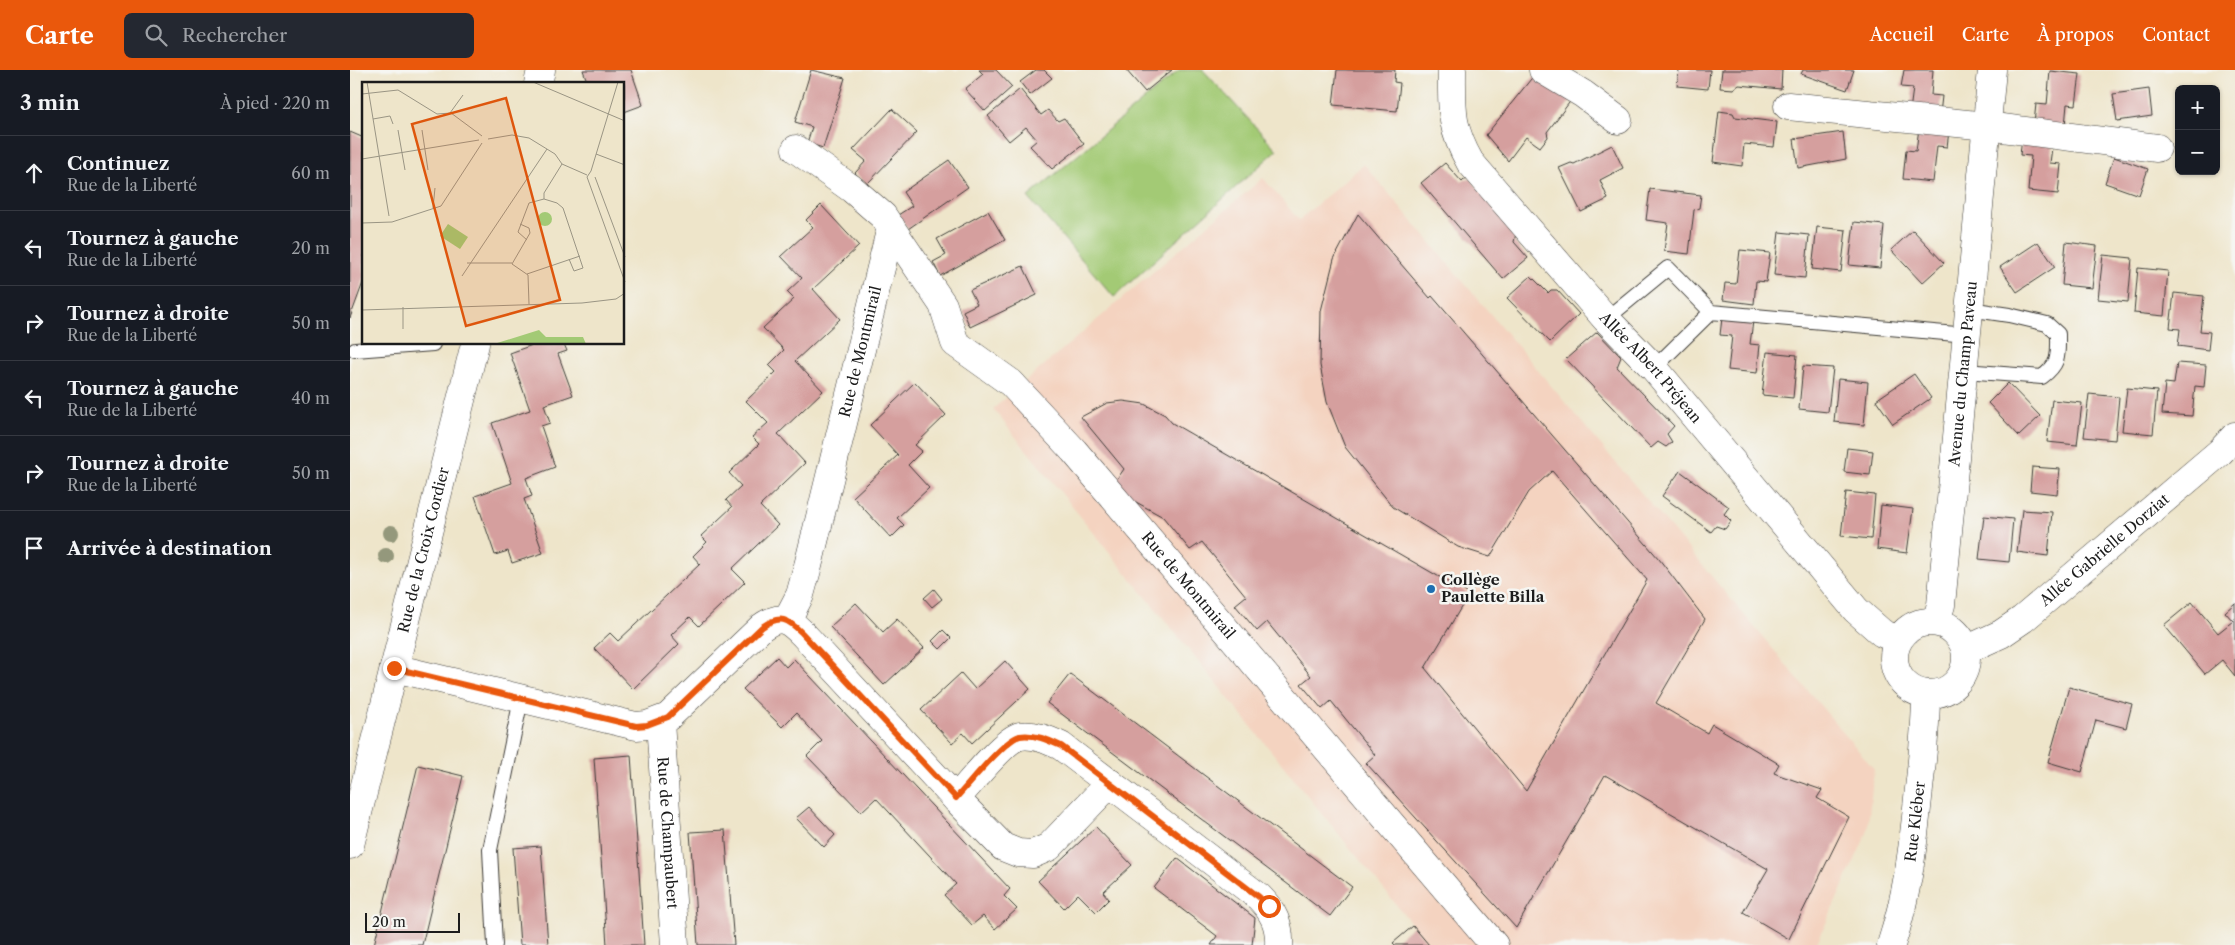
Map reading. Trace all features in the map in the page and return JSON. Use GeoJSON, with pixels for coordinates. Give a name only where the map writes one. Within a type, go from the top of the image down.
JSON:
{"type":"FeatureCollection","features":[{"type":"Feature","properties":{"kind":"street","name":"Allée Albert Préjean"},"geometry":{"type":"LineString","coordinates":[[1452,70],[1452,118],[1460,144],[1470,162],[1606,319],[1654,368],[1856,610],[1882,633],[1898,640]]}},
{"type":"Feature","properties":{"kind":"street"},"geometry":{"type":"LineString","coordinates":[[1543,70],[1583,94],[1618,120]]}},
{"type":"Feature","properties":{"kind":"street","name":"Avenue du Champ Paveau"},"geometry":{"type":"LineString","coordinates":[[1936,621],[1941,605],[1992,70]]}},
{"type":"Feature","properties":{"kind":"street"},"geometry":{"type":"LineString","coordinates":[[1788,106],[1987,126],[2157,148]]}},
{"type":"Feature","properties":{"kind":"street","name":"Rue de Montmirail"},"geometry":{"type":"LineString","coordinates":[[796,149],[852,189],[883,216],[943,305],[955,342],[1011,383],[1074,451],[1494,945]]}},
{"type":"Feature","properties":{"kind":"street","name":"Rue de Montmirail"},"geometry":{"type":"LineString","coordinates":[[787,620],[800,595],[808,566],[891,228]]}},
{"type":"Feature","properties":{"kind":"street","name":"Rue de la Croix Cordier"},"geometry":{"type":"LineString","coordinates":[[350,845],[475,345]]}},
{"type":"Feature","properties":{"kind":"street","name":"Allée Gabrielle Dorziat"},"geometry":{"type":"LineString","coordinates":[[1966,650],[2001,634],[2023,619],[2220,452],[2235,436]]}},
{"type":"Feature","properties":{"kind":"street"},"geometry":{"type":"LineString","coordinates":[[394,668],[636,726],[660,722],[679,709],[762,627],[772,620],[787,620],[802,633],[1003,847],[1018,853],[1033,854],[1048,847],[1110,783]]}},
{"type":"Feature","properties":{"kind":"street"},"geometry":{"type":"LineString","coordinates":[[1936,621],[1956,631],[1966,650],[1964,673],[1948,690],[1926,694],[1905,685],[1894,663],[1898,640],[1914,624],[1936,621]]}},
{"type":"Feature","properties":{"kind":"street","name":"Rue Kléber"},"geometry":{"type":"LineString","coordinates":[[1891,945],[1902,910],[1911,863],[1926,728],[1926,694]]}},
{"type":"Feature","properties":{"kind":"street","name":"Rue de Champaubert"},"geometry":{"type":"LineString","coordinates":[[660,722],[675,945]]}},
{"type":"Feature","properties":{"kind":"street"},"geometry":{"type":"LineString","coordinates":[[956,798],[1006,744],[1018,737],[1032,735],[1045,738],[1061,746],[1259,897],[1269,906],[1277,921],[1279,945]]}},
{"type":"Feature","properties":{"kind":"lane"},"geometry":{"type":"LineString","coordinates":[[1606,319],[1668,268],[1711,312],[1968,322],[2009,315],[2046,324],[2058,334],[2058,356],[2054,368],[2042,377],[1964,371]]}},
{"type":"Feature","properties":{"kind":"lane"},"geometry":{"type":"LineString","coordinates":[[1654,368],[1711,312]]}},
{"type":"Feature","properties":{"kind":"lane"},"geometry":{"type":"LineString","coordinates":[[355,350],[420,345]]}},
{"type":"Feature","properties":{"kind":"lane"},"geometry":{"type":"LineString","coordinates":[[495,945],[490,850],[520,699]]}},
{"type":"Feature","properties":{"kind":"shaded area","name":"Collège Paulette Billa"},"geometry":{"type":"Polygon","coordinates":[[[1364,164],[1874,769],[1867,833],[1816,945],[1429,945],[993,409],[1263,178],[1299,220],[1364,164]]]}},
{"type":"Feature","properties":{"kind":"green space"},"geometry":{"type":"Polygon","coordinates":[[[1179,70],[1203,70],[1277,150],[1114,297],[1028,197],[1179,70]]]}},
{"type":"Feature","properties":{"kind":"building"},"geometry":{"type":"Polygon","coordinates":[[[583,70],[631,70],[643,105],[625,112],[625,82],[587,82],[583,70]]]}},
{"type":"Feature","properties":{"kind":"building"},"geometry":{"type":"Polygon","coordinates":[[[811,70],[845,78],[823,148],[807,143],[812,127],[795,122],[811,70]]]}},
{"type":"Feature","properties":{"kind":"building"},"geometry":{"type":"Polygon","coordinates":[[[979,70],[996,70],[1012,87],[985,111],[965,89],[983,74],[979,70]]]}},
{"type":"Feature","properties":{"kind":"building"},"geometry":{"type":"Polygon","coordinates":[[[1036,70],[1044,70],[1052,78],[1030,95],[1020,82],[1036,70]]]}},
{"type":"Feature","properties":{"kind":"building"},"geometry":{"type":"Polygon","coordinates":[[[1126,70],[1172,70],[1145,92],[1126,70]]]}},
{"type":"Feature","properties":{"kind":"building"},"geometry":{"type":"Polygon","coordinates":[[[1337,70],[1395,70],[1394,82],[1400,83],[1397,111],[1333,105],[1337,70]]]}},
{"type":"Feature","properties":{"kind":"building"},"geometry":{"type":"Polygon","coordinates":[[[1679,70],[1710,70],[1708,89],[1677,86],[1679,70]]]}},
{"type":"Feature","properties":{"kind":"building"},"geometry":{"type":"Polygon","coordinates":[[[1722,70],[1782,70],[1781,89],[1739,85],[1734,89],[1720,88],[1722,70]]]}},
{"type":"Feature","properties":{"kind":"building"},"geometry":{"type":"Polygon","coordinates":[[[1803,70],[1854,70],[1847,90],[1801,74],[1803,70]]]}},
{"type":"Feature","properties":{"kind":"building"},"geometry":{"type":"Polygon","coordinates":[[[1904,70],[1933,70],[1931,95],[1942,96],[1940,114],[1910,111],[1913,88],[1901,87],[1904,70]]]}},
{"type":"Feature","properties":{"kind":"building"},"geometry":{"type":"Polygon","coordinates":[[[2050,71],[2080,74],[2076,105],[2067,104],[2065,126],[2034,123],[2036,104],[2047,105],[2050,71]]]}},
{"type":"Feature","properties":{"kind":"building"},"geometry":{"type":"Polygon","coordinates":[[[1535,74],[1572,99],[1547,132],[1548,137],[1540,147],[1526,137],[1508,161],[1486,135],[1535,74]]]}},
{"type":"Feature","properties":{"kind":"building"},"geometry":{"type":"Polygon","coordinates":[[[1020,89],[1041,115],[1048,110],[1058,121],[1064,118],[1084,144],[1052,169],[1030,146],[1037,140],[1026,127],[1009,141],[988,116],[1020,89]]]}},
{"type":"Feature","properties":{"kind":"building"},"geometry":{"type":"Polygon","coordinates":[[[2149,89],[2152,116],[2117,121],[2113,94],[2149,89]]]}},
{"type":"Feature","properties":{"kind":"building"},"geometry":{"type":"Polygon","coordinates":[[[892,109],[917,132],[867,184],[855,173],[866,161],[853,150],[892,109]]]}},
{"type":"Feature","properties":{"kind":"building"},"geometry":{"type":"Polygon","coordinates":[[[1719,111],[1733,113],[1735,117],[1777,122],[1774,147],[1744,144],[1742,166],[1713,162],[1719,111]]]}},
{"type":"Feature","properties":{"kind":"building"},"geometry":{"type":"Polygon","coordinates":[[[1919,128],[1949,131],[1947,147],[1937,146],[1933,182],[1903,179],[1906,150],[1916,151],[1919,128]]]}},
{"type":"Feature","properties":{"kind":"building"},"geometry":{"type":"Polygon","coordinates":[[[350,132],[362,137],[362,285],[350,318],[350,132]]]}},
{"type":"Feature","properties":{"kind":"building"},"geometry":{"type":"Polygon","coordinates":[[[1843,132],[1846,159],[1798,168],[1794,139],[1843,132]]]}},
{"type":"Feature","properties":{"kind":"building"},"geometry":{"type":"Polygon","coordinates":[[[2022,137],[2053,140],[2050,163],[2061,164],[2058,194],[2028,191],[2031,156],[2020,155],[2022,137]]]}},
{"type":"Feature","properties":{"kind":"building"},"geometry":{"type":"Polygon","coordinates":[[[1612,145],[1623,168],[1600,180],[1608,199],[1581,212],[1559,168],[1571,163],[1574,164],[1612,145]]]}},
{"type":"Feature","properties":{"kind":"building"},"geometry":{"type":"Polygon","coordinates":[[[2114,157],[2148,169],[2139,195],[2105,183],[2114,157]]]}},
{"type":"Feature","properties":{"kind":"building"},"geometry":{"type":"Polygon","coordinates":[[[949,160],[968,187],[908,229],[898,215],[912,206],[903,192],[949,160]]]}},
{"type":"Feature","properties":{"kind":"building"},"geometry":{"type":"Polygon","coordinates":[[[1445,163],[1462,182],[1471,179],[1516,233],[1514,242],[1528,258],[1503,279],[1421,183],[1445,163]]]}},
{"type":"Feature","properties":{"kind":"building"},"geometry":{"type":"Polygon","coordinates":[[[1650,189],[1701,195],[1699,208],[1694,210],[1689,254],[1664,251],[1668,223],[1646,220],[1650,189]]]}},
{"type":"Feature","properties":{"kind":"building"},"geometry":{"type":"Polygon","coordinates":[[[821,205],[859,246],[813,289],[840,319],[795,361],[823,391],[778,434],[805,463],[760,506],[778,525],[732,569],[745,582],[699,626],[690,617],[671,635],[679,644],[633,689],[594,648],[610,633],[618,641],[700,564],[693,556],[707,542],[701,536],[732,507],[726,500],[741,486],[729,473],[759,444],[752,437],[768,423],[746,401],[776,372],[769,365],[784,350],[763,328],[794,299],[787,292],[802,278],[781,256],[813,227],[806,220],[821,205]]]}},
{"type":"Feature","properties":{"kind":"building"},"geometry":{"type":"Polygon","coordinates":[[[988,211],[1005,240],[940,276],[933,262],[946,255],[937,239],[988,211]]]}},
{"type":"Feature","properties":{"kind":"building"},"geometry":{"type":"Polygon","coordinates":[[[1358,214],[1430,298],[1432,296],[1659,559],[1705,619],[1656,703],[1707,733],[1712,724],[1779,764],[1774,773],[1822,790],[1817,798],[1849,817],[1789,939],[1743,912],[1768,869],[1605,775],[1516,928],[1366,763],[1375,755],[1331,701],[1322,709],[1301,684],[1311,676],[1267,622],[1257,631],[1235,605],[1246,596],[1202,542],[1190,550],[1163,517],[1111,488],[1124,469],[1081,417],[1107,403],[1123,401],[1144,404],[1165,415],[1172,423],[1469,594],[1425,668],[1526,791],[1647,580],[1552,471],[1529,492],[1490,557],[1458,547],[1393,507],[1345,447],[1327,402],[1320,365],[1321,311],[1334,259],[1358,214]]]}},
{"type":"Feature","properties":{"kind":"building"},"geometry":{"type":"Polygon","coordinates":[[[1854,222],[1884,225],[1880,268],[1849,265],[1854,222]]]}},
{"type":"Feature","properties":{"kind":"building"},"geometry":{"type":"Polygon","coordinates":[[[1817,227],[1846,230],[1841,272],[1812,269],[1817,227]]]}},
{"type":"Feature","properties":{"kind":"building"},"geometry":{"type":"Polygon","coordinates":[[[1913,230],[1944,263],[1922,283],[1891,250],[1913,230]]]}},
{"type":"Feature","properties":{"kind":"building"},"geometry":{"type":"Polygon","coordinates":[[[1779,232],[1809,235],[1805,278],[1774,275],[1779,232]]]}},
{"type":"Feature","properties":{"kind":"building"},"geometry":{"type":"Polygon","coordinates":[[[2038,242],[2055,267],[2017,292],[2000,267],[2038,242]]]}},
{"type":"Feature","properties":{"kind":"building"},"geometry":{"type":"Polygon","coordinates":[[[2066,242],[2097,246],[2092,288],[2062,285],[2066,242]]]}},
{"type":"Feature","properties":{"kind":"building"},"geometry":{"type":"Polygon","coordinates":[[[1740,250],[1770,253],[1766,282],[1756,281],[1754,304],[1723,300],[1725,283],[1736,284],[1740,250]]]}},
{"type":"Feature","properties":{"kind":"building"},"geometry":{"type":"Polygon","coordinates":[[[2103,255],[2132,258],[2128,302],[2098,299],[2103,255]]]}},
{"type":"Feature","properties":{"kind":"building"},"geometry":{"type":"Polygon","coordinates":[[[1023,266],[1037,295],[970,327],[963,311],[977,304],[970,290],[1023,266]]]}},
{"type":"Feature","properties":{"kind":"building"},"geometry":{"type":"Polygon","coordinates":[[[2138,268],[2168,271],[2164,316],[2134,313],[2138,268]]]}},
{"type":"Feature","properties":{"kind":"building"},"geometry":{"type":"Polygon","coordinates":[[[1531,276],[1548,293],[1551,290],[1557,290],[1579,314],[1550,342],[1507,298],[1531,276]]]}},
{"type":"Feature","properties":{"kind":"building"},"geometry":{"type":"Polygon","coordinates":[[[2174,293],[2204,296],[2200,331],[2210,332],[2208,350],[2178,346],[2180,329],[2170,328],[2174,293]]]}},
{"type":"Feature","properties":{"kind":"building"},"geometry":{"type":"Polygon","coordinates":[[[1722,318],[1753,321],[1750,344],[1760,345],[1757,373],[1728,370],[1732,336],[1720,335],[1722,318]]]}},
{"type":"Feature","properties":{"kind":"building"},"geometry":{"type":"Polygon","coordinates":[[[1597,332],[1621,357],[1617,367],[1674,426],[1667,434],[1672,442],[1666,447],[1658,442],[1651,448],[1566,359],[1597,332]]]}},
{"type":"Feature","properties":{"kind":"building"},"geometry":{"type":"Polygon","coordinates":[[[532,345],[564,345],[567,351],[558,354],[573,395],[544,405],[550,423],[541,426],[555,467],[526,478],[532,496],[524,499],[543,553],[512,563],[508,551],[495,555],[475,496],[512,483],[492,423],[530,410],[510,353],[532,345]]]}},
{"type":"Feature","properties":{"kind":"building"},"geometry":{"type":"Polygon","coordinates":[[[1767,352],[1797,355],[1793,398],[1762,395],[1767,352]]]}},
{"type":"Feature","properties":{"kind":"building"},"geometry":{"type":"Polygon","coordinates":[[[2177,363],[2206,365],[2204,387],[2195,386],[2192,416],[2162,414],[2165,383],[2174,384],[2177,363]]]}},
{"type":"Feature","properties":{"kind":"building"},"geometry":{"type":"Polygon","coordinates":[[[1803,366],[1833,368],[1828,412],[1799,409],[1803,366]]]}},
{"type":"Feature","properties":{"kind":"building"},"geometry":{"type":"Polygon","coordinates":[[[1914,374],[1931,398],[1893,424],[1876,400],[1914,374]]]}},
{"type":"Feature","properties":{"kind":"building"},"geometry":{"type":"Polygon","coordinates":[[[1838,379],[1868,382],[1864,425],[1834,422],[1838,379]]]}},
{"type":"Feature","properties":{"kind":"building"},"geometry":{"type":"Polygon","coordinates":[[[915,382],[946,415],[915,445],[922,451],[908,465],[929,488],[897,518],[904,525],[891,538],[853,497],[898,455],[870,425],[915,382]]]}},
{"type":"Feature","properties":{"kind":"building"},"geometry":{"type":"Polygon","coordinates":[[[2008,383],[2040,416],[2019,436],[1988,403],[2008,383]]]}},
{"type":"Feature","properties":{"kind":"building"},"geometry":{"type":"Polygon","coordinates":[[[2127,388],[2157,391],[2153,434],[2122,431],[2127,388]]]}},
{"type":"Feature","properties":{"kind":"building"},"geometry":{"type":"Polygon","coordinates":[[[2089,394],[2119,397],[2115,440],[2084,437],[2089,394]]]}},
{"type":"Feature","properties":{"kind":"building"},"geometry":{"type":"Polygon","coordinates":[[[2052,400],[2082,403],[2077,445],[2047,442],[2052,400]]]}},
{"type":"Feature","properties":{"kind":"building"},"geometry":{"type":"Polygon","coordinates":[[[1847,448],[1873,451],[1870,475],[1844,472],[1847,448]]]}},
{"type":"Feature","properties":{"kind":"building"},"geometry":{"type":"Polygon","coordinates":[[[2032,467],[2060,469],[2057,494],[2030,491],[2032,467]]]}},
{"type":"Feature","properties":{"kind":"building"},"geometry":{"type":"Polygon","coordinates":[[[1680,471],[1729,507],[1724,514],[1731,521],[1725,529],[1716,526],[1711,532],[1662,496],[1680,471]]]}},
{"type":"Feature","properties":{"kind":"building"},"geometry":{"type":"Polygon","coordinates":[[[1846,492],[1875,495],[1871,539],[1841,536],[1846,492]]]}},
{"type":"Feature","properties":{"kind":"building"},"geometry":{"type":"Polygon","coordinates":[[[1881,505],[1913,509],[1907,553],[1877,549],[1881,505]]]}},
{"type":"Feature","properties":{"kind":"building"},"geometry":{"type":"Polygon","coordinates":[[[2022,510],[2052,512],[2048,556],[2017,552],[2022,510]]]}},
{"type":"Feature","properties":{"kind":"building"},"geometry":{"type":"Polygon","coordinates":[[[1984,516],[2013,519],[2009,562],[1979,559],[1984,516]]]}},
{"type":"Feature","properties":{"kind":"building"},"geometry":{"type":"Polygon","coordinates":[[[934,589],[942,599],[932,607],[924,598],[934,589]]]}},
{"type":"Feature","properties":{"kind":"building"},"geometry":{"type":"Polygon","coordinates":[[[2192,602],[2218,633],[2233,621],[2225,612],[2235,603],[2235,676],[2222,660],[2205,674],[2164,625],[2192,602]]]}},
{"type":"Feature","properties":{"kind":"building"},"geometry":{"type":"Polygon","coordinates":[[[856,603],[883,632],[897,619],[924,648],[884,685],[830,627],[856,603]]]}},
{"type":"Feature","properties":{"kind":"building"},"geometry":{"type":"Polygon","coordinates":[[[943,630],[951,638],[940,649],[932,641],[943,630]]]}},
{"type":"Feature","properties":{"kind":"building"},"geometry":{"type":"Polygon","coordinates":[[[777,657],[786,667],[794,659],[1010,889],[1004,896],[1017,909],[995,929],[983,916],[972,925],[944,895],[956,884],[876,798],[861,812],[807,756],[822,741],[796,713],[782,727],[743,689],[777,657]]]}},
{"type":"Feature","properties":{"kind":"building"},"geometry":{"type":"Polygon","coordinates":[[[1005,661],[1030,689],[972,743],[963,733],[952,743],[921,710],[961,673],[975,689],[1005,661]]]}},
{"type":"Feature","properties":{"kind":"building"},"geometry":{"type":"Polygon","coordinates":[[[1070,674],[1352,887],[1330,916],[1047,703],[1070,674]]]}},
{"type":"Feature","properties":{"kind":"building"},"geometry":{"type":"Polygon","coordinates":[[[2069,687],[2132,704],[2126,728],[2096,720],[2082,772],[2048,762],[2069,687]]]}},
{"type":"Feature","properties":{"kind":"building"},"geometry":{"type":"Polygon","coordinates":[[[631,755],[644,945],[607,945],[594,758],[631,755]]]}},
{"type":"Feature","properties":{"kind":"building"},"geometry":{"type":"Polygon","coordinates":[[[418,765],[463,776],[422,945],[374,945],[418,765]]]}},
{"type":"Feature","properties":{"kind":"building"},"geometry":{"type":"Polygon","coordinates":[[[809,807],[835,835],[824,847],[796,818],[809,807]]]}},
{"type":"Feature","properties":{"kind":"building"},"geometry":{"type":"Polygon","coordinates":[[[1096,827],[1132,865],[1103,892],[1109,899],[1096,912],[1078,894],[1064,908],[1038,881],[1096,827]]]}},
{"type":"Feature","properties":{"kind":"building"},"geometry":{"type":"Polygon","coordinates":[[[725,830],[734,945],[698,945],[690,832],[725,830]]]}},
{"type":"Feature","properties":{"kind":"building"},"geometry":{"type":"Polygon","coordinates":[[[541,846],[548,945],[520,945],[513,848],[541,846]]]}},
{"type":"Feature","properties":{"kind":"building"},"geometry":{"type":"Polygon","coordinates":[[[1177,858],[1255,918],[1252,945],[1211,945],[1217,936],[1154,888],[1177,858]]]}},
{"type":"Feature","properties":{"kind":"building"},"geometry":{"type":"Polygon","coordinates":[[[1413,926],[1429,945],[1395,945],[1393,943],[1413,926]]]}},
{"type":"Feature","properties":{"kind":"place","name":"Collège Paulette Billa"},"geometry":{"type":"Point","coordinates":[1431,589]}},
{"type":"Feature","properties":{"kind":"route"},"geometry":{"type":"LineString","coordinates":[[394,668],[636,726],[647,725],[660,722],[679,709],[762,627],[772,620],[787,620],[802,633],[956,798],[1006,744],[1018,737],[1032,735],[1045,738],[1061,746],[1269,906]]}}]}
